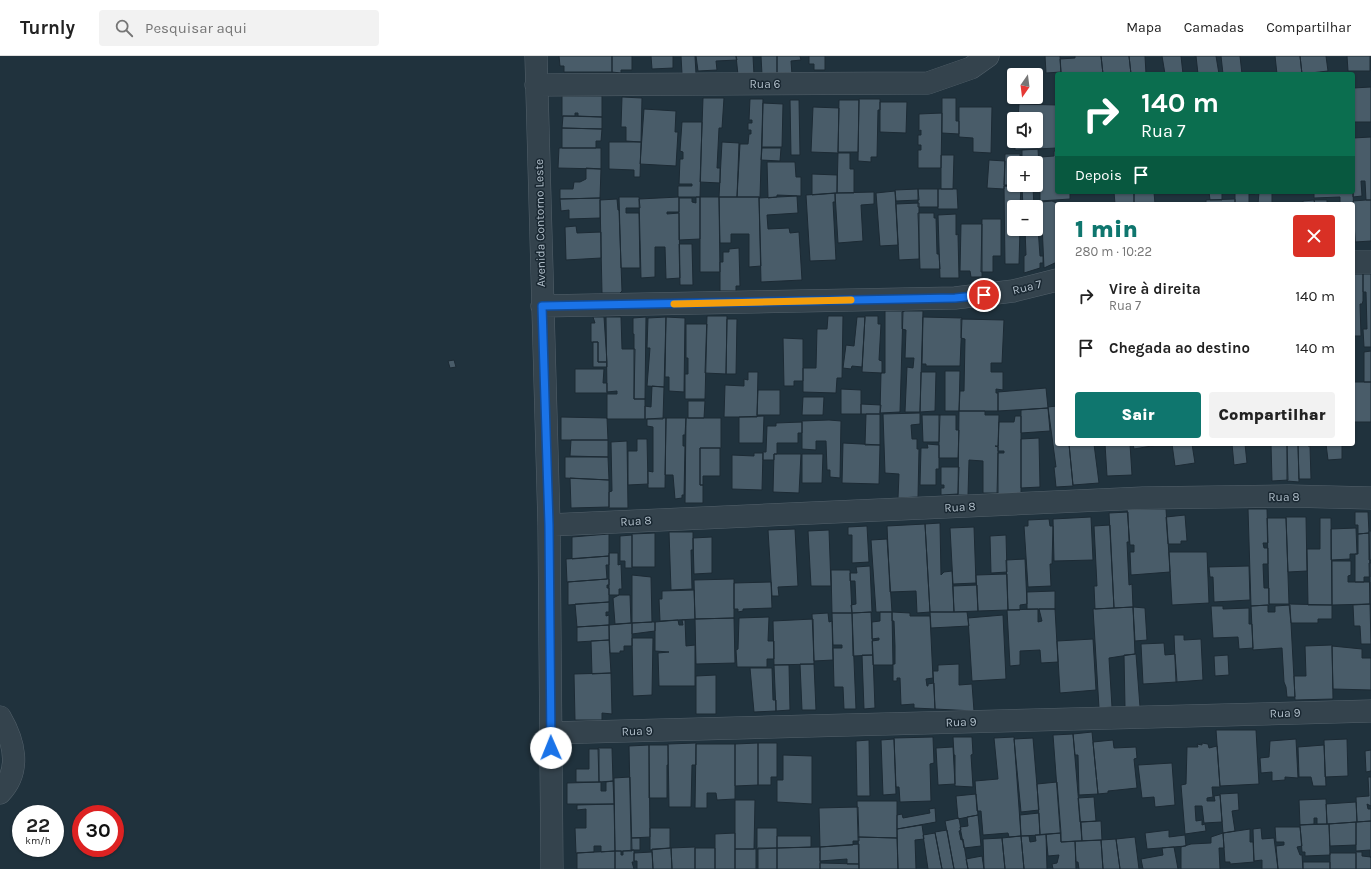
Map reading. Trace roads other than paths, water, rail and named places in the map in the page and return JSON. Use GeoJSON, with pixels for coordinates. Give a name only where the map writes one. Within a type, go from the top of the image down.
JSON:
{"type":"FeatureCollection","features":[{"type":"Feature","properties":{"kind":"street","name":"Avenida Contorno Leste"},"geometry":{"type":"LineString","coordinates":[[536,56],[549,525],[552,869]]}},
{"type":"Feature","properties":{"kind":"street","name":"Rua 6"},"geometry":{"type":"LineString","coordinates":[[536,85],[928,83],[971,68],[988,56]]}},
{"type":"Feature","properties":{"kind":"street"},"geometry":{"type":"LineString","coordinates":[[1355,262],[1371,262]]}},
{"type":"Feature","properties":{"kind":"street","name":"Rua 7"},"geometry":{"type":"LineString","coordinates":[[542,306],[955,298],[1013,291],[1055,280]]}},
{"type":"Feature","properties":{"kind":"street","name":"Rua 8"},"geometry":{"type":"LineString","coordinates":[[549,525],[1143,498],[1289,496],[1371,498]]}},
{"type":"Feature","properties":{"kind":"street","name":"Rua 9"},"geometry":{"type":"LineString","coordinates":[[550,733],[1371,711]]}},
{"type":"Feature","properties":{"kind":"street"},"geometry":{"type":"LineString","coordinates":[[0,717],[10,734],[14,761],[8,785],[0,793]]}}]}
